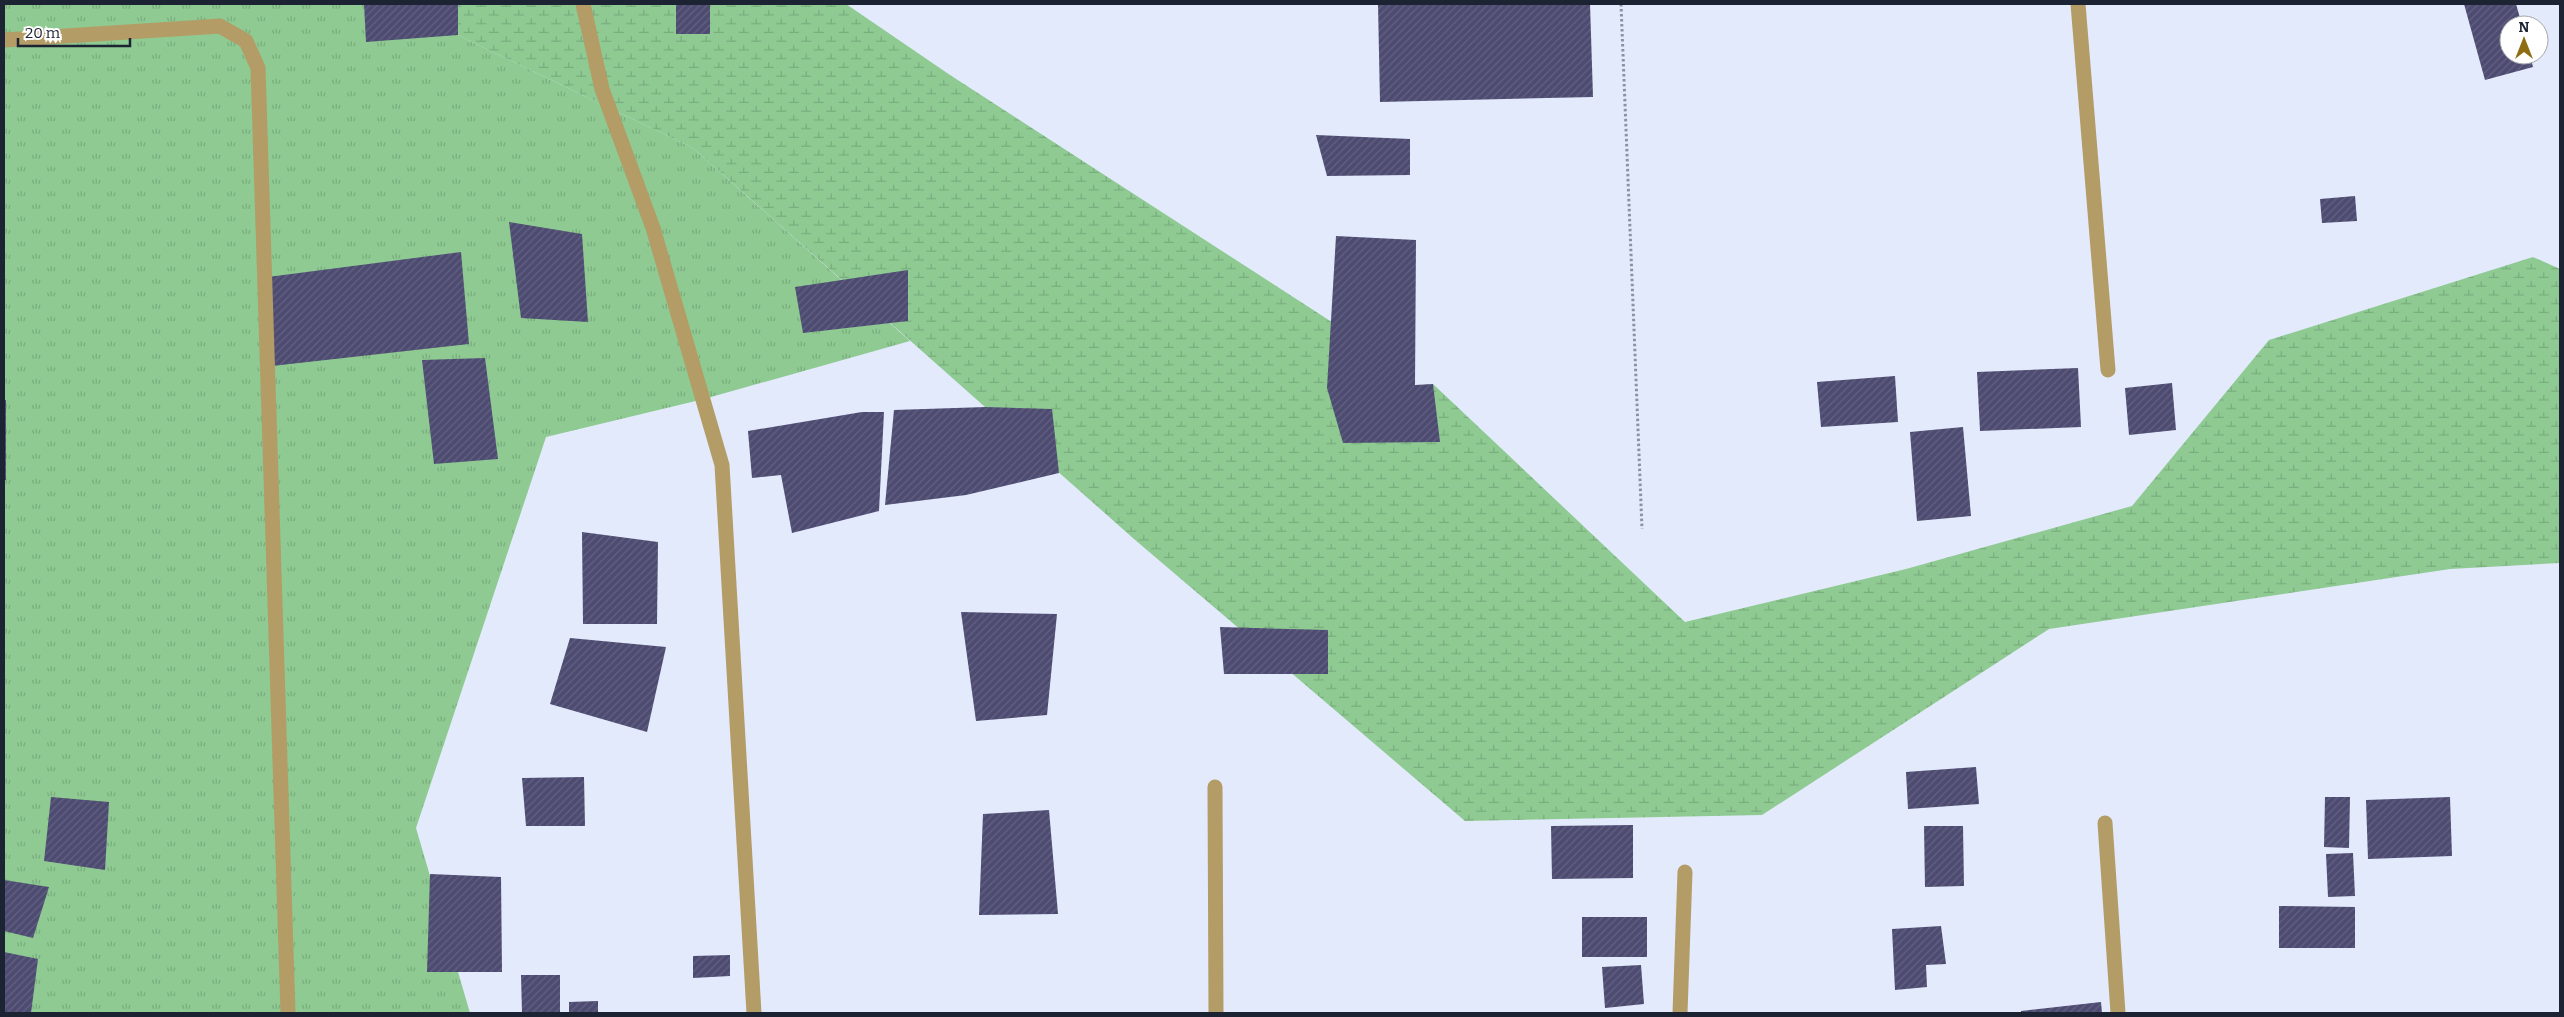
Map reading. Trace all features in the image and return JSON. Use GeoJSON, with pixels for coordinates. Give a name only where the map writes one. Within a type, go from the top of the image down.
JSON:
{"type":"FeatureCollection","features":[{"type":"Feature","properties":{"kind":"street"},"geometry":{"type":"LineString","coordinates":[[582,4],[602,89],[653,228],[722,465],[754,1013]]}},
{"type":"Feature","properties":{"kind":"street"},"geometry":{"type":"LineString","coordinates":[[2078,4],[2108,370]]}},
{"type":"Feature","properties":{"kind":"street"},"geometry":{"type":"LineString","coordinates":[[4,40],[220,26],[246,41],[258,68],[288,1013]]}},
{"type":"Feature","properties":{"kind":"street"},"geometry":{"type":"LineString","coordinates":[[1215,787],[1216,1013]]}},
{"type":"Feature","properties":{"kind":"street"},"geometry":{"type":"LineString","coordinates":[[2105,823],[2118,1013]]}},
{"type":"Feature","properties":{"kind":"street"},"geometry":{"type":"LineString","coordinates":[[1680,1013],[1686,872]]}},
{"type":"Feature","properties":{"kind":"path"},"geometry":{"type":"LineString","coordinates":[[1621,4],[1642,529]]}},
{"type":"Feature","properties":{"kind":"green space"},"geometry":{"type":"Polygon","coordinates":[[[4,4],[393,4],[693,148],[910,341],[704,399],[546,437],[416,828],[470,1013],[4,1013],[4,4]]]}},
{"type":"Feature","properties":{"kind":"green space"},"geometry":{"type":"Polygon","coordinates":[[[393,4],[846,4],[950,75],[1375,350],[1415,386],[1433,384],[1685,622],[1906,569],[2132,506],[2269,340],[2533,257],[2560,269],[2560,563],[2450,569],[2049,629],[1762,815],[1465,821],[1134,539],[693,148],[393,4]]]}},
{"type":"Feature","properties":{"kind":"building"},"geometry":{"type":"Polygon","coordinates":[[[364,4],[458,4],[458,35],[366,42],[364,4]]]}},
{"type":"Feature","properties":{"kind":"building"},"geometry":{"type":"Polygon","coordinates":[[[676,4],[710,4],[710,34],[676,34],[676,4]]]}},
{"type":"Feature","properties":{"kind":"building"},"geometry":{"type":"Polygon","coordinates":[[[1378,4],[1590,4],[1593,97],[1380,102],[1378,4]]]}},
{"type":"Feature","properties":{"kind":"building"},"geometry":{"type":"Polygon","coordinates":[[[2464,4],[2516,4],[2519,15],[2499,15],[2499,65],[2532,65],[2533,67],[2485,80],[2464,4]]]}},
{"type":"Feature","properties":{"kind":"building"},"geometry":{"type":"Polygon","coordinates":[[[1316,135],[1410,139],[1410,175],[1327,176],[1316,135]]]}},
{"type":"Feature","properties":{"kind":"building"},"geometry":{"type":"Polygon","coordinates":[[[2355,196],[2357,221],[2322,223],[2320,199],[2355,196]]]}},
{"type":"Feature","properties":{"kind":"building"},"geometry":{"type":"Polygon","coordinates":[[[509,222],[582,234],[588,322],[521,318],[509,222]]]}},
{"type":"Feature","properties":{"kind":"building"},"geometry":{"type":"Polygon","coordinates":[[[1336,236],[1416,240],[1415,385],[1433,384],[1440,442],[1343,443],[1327,388],[1336,236]]]}},
{"type":"Feature","properties":{"kind":"building"},"geometry":{"type":"Polygon","coordinates":[[[461,252],[469,344],[272,366],[268,277],[461,252]]]}},
{"type":"Feature","properties":{"kind":"building"},"geometry":{"type":"Polygon","coordinates":[[[908,270],[908,321],[803,333],[795,287],[908,270]]]}},
{"type":"Feature","properties":{"kind":"building"},"geometry":{"type":"Polygon","coordinates":[[[485,358],[498,459],[434,464],[422,360],[485,358]]]}},
{"type":"Feature","properties":{"kind":"building"},"geometry":{"type":"Polygon","coordinates":[[[2078,368],[2081,427],[1980,431],[1977,372],[2078,368]]]}},
{"type":"Feature","properties":{"kind":"building"},"geometry":{"type":"Polygon","coordinates":[[[1895,376],[1898,422],[1821,427],[1817,382],[1895,376]]]}},
{"type":"Feature","properties":{"kind":"building"},"geometry":{"type":"Polygon","coordinates":[[[2172,383],[2176,430],[2129,435],[2125,388],[2172,383]]]}},
{"type":"Feature","properties":{"kind":"building"},"geometry":{"type":"Polygon","coordinates":[[[4,400],[6,400],[6,480],[4,480],[4,400]]]}},
{"type":"Feature","properties":{"kind":"building"},"geometry":{"type":"Polygon","coordinates":[[[986,407],[1052,409],[1059,473],[966,495],[885,505],[894,410],[986,407]]]}},
{"type":"Feature","properties":{"kind":"building"},"geometry":{"type":"Polygon","coordinates":[[[862,412],[884,412],[879,511],[792,533],[781,475],[752,478],[748,431],[862,412]]]}},
{"type":"Feature","properties":{"kind":"building"},"geometry":{"type":"Polygon","coordinates":[[[1963,427],[1971,516],[1917,521],[1910,432],[1963,427]]]}},
{"type":"Feature","properties":{"kind":"building"},"geometry":{"type":"Polygon","coordinates":[[[582,532],[658,542],[657,624],[583,624],[582,532]]]}},
{"type":"Feature","properties":{"kind":"building"},"geometry":{"type":"Polygon","coordinates":[[[961,612],[1057,614],[1047,715],[976,721],[961,612]]]}},
{"type":"Feature","properties":{"kind":"building"},"geometry":{"type":"Polygon","coordinates":[[[1220,627],[1328,630],[1328,674],[1224,674],[1220,627]]]}},
{"type":"Feature","properties":{"kind":"building"},"geometry":{"type":"Polygon","coordinates":[[[570,638],[666,647],[647,732],[550,704],[570,638]]]}},
{"type":"Feature","properties":{"kind":"building"},"geometry":{"type":"Polygon","coordinates":[[[1976,767],[1979,804],[1908,809],[1906,772],[1976,767]]]}},
{"type":"Feature","properties":{"kind":"building"},"geometry":{"type":"Polygon","coordinates":[[[584,777],[585,826],[526,826],[522,778],[584,777]]]}},
{"type":"Feature","properties":{"kind":"building"},"geometry":{"type":"Polygon","coordinates":[[[51,797],[109,802],[105,870],[44,861],[51,797]]]}},
{"type":"Feature","properties":{"kind":"building"},"geometry":{"type":"Polygon","coordinates":[[[2325,797],[2350,797],[2349,848],[2324,847],[2325,797]]]}},
{"type":"Feature","properties":{"kind":"building"},"geometry":{"type":"Polygon","coordinates":[[[2450,797],[2452,856],[2368,859],[2366,800],[2450,797]]]}},
{"type":"Feature","properties":{"kind":"building"},"geometry":{"type":"Polygon","coordinates":[[[1049,810],[1058,914],[979,915],[983,814],[1049,810]]]}},
{"type":"Feature","properties":{"kind":"building"},"geometry":{"type":"Polygon","coordinates":[[[1633,825],[1633,878],[1552,879],[1551,826],[1633,825]]]}},
{"type":"Feature","properties":{"kind":"building"},"geometry":{"type":"Polygon","coordinates":[[[1924,826],[1963,826],[1964,886],[1925,887],[1924,826]]]}},
{"type":"Feature","properties":{"kind":"building"},"geometry":{"type":"Polygon","coordinates":[[[2353,853],[2355,896],[2328,897],[2326,854],[2353,853]]]}},
{"type":"Feature","properties":{"kind":"building"},"geometry":{"type":"Polygon","coordinates":[[[430,874],[501,877],[502,972],[427,972],[430,874]]]}},
{"type":"Feature","properties":{"kind":"building"},"geometry":{"type":"Polygon","coordinates":[[[4,880],[49,887],[33,938],[4,931],[4,880]]]}},
{"type":"Feature","properties":{"kind":"building"},"geometry":{"type":"Polygon","coordinates":[[[2279,906],[2355,907],[2355,948],[2279,948],[2279,906]]]}},
{"type":"Feature","properties":{"kind":"building"},"geometry":{"type":"Polygon","coordinates":[[[1582,917],[1647,917],[1647,957],[1582,957],[1582,917]]]}},
{"type":"Feature","properties":{"kind":"building"},"geometry":{"type":"Polygon","coordinates":[[[1941,926],[1946,964],[1926,965],[1927,987],[1895,990],[1892,929],[1941,926]]]}},
{"type":"Feature","properties":{"kind":"building"},"geometry":{"type":"Polygon","coordinates":[[[4,952],[38,959],[31,1013],[4,1013],[4,952]]]}},
{"type":"Feature","properties":{"kind":"building"},"geometry":{"type":"Polygon","coordinates":[[[730,955],[730,976],[693,978],[693,956],[730,955]]]}},
{"type":"Feature","properties":{"kind":"building"},"geometry":{"type":"Polygon","coordinates":[[[1641,965],[1644,1004],[1605,1008],[1602,967],[1641,965]]]}},
{"type":"Feature","properties":{"kind":"building"},"geometry":{"type":"Polygon","coordinates":[[[521,975],[560,975],[560,1013],[522,1013],[521,975]]]}},
{"type":"Feature","properties":{"kind":"building"},"geometry":{"type":"Polygon","coordinates":[[[598,1001],[598,1013],[569,1013],[569,1002],[598,1001]]]}},
{"type":"Feature","properties":{"kind":"building"},"geometry":{"type":"Polygon","coordinates":[[[2101,1002],[2102,1013],[2021,1013],[2021,1011],[2101,1002]]]}}]}
